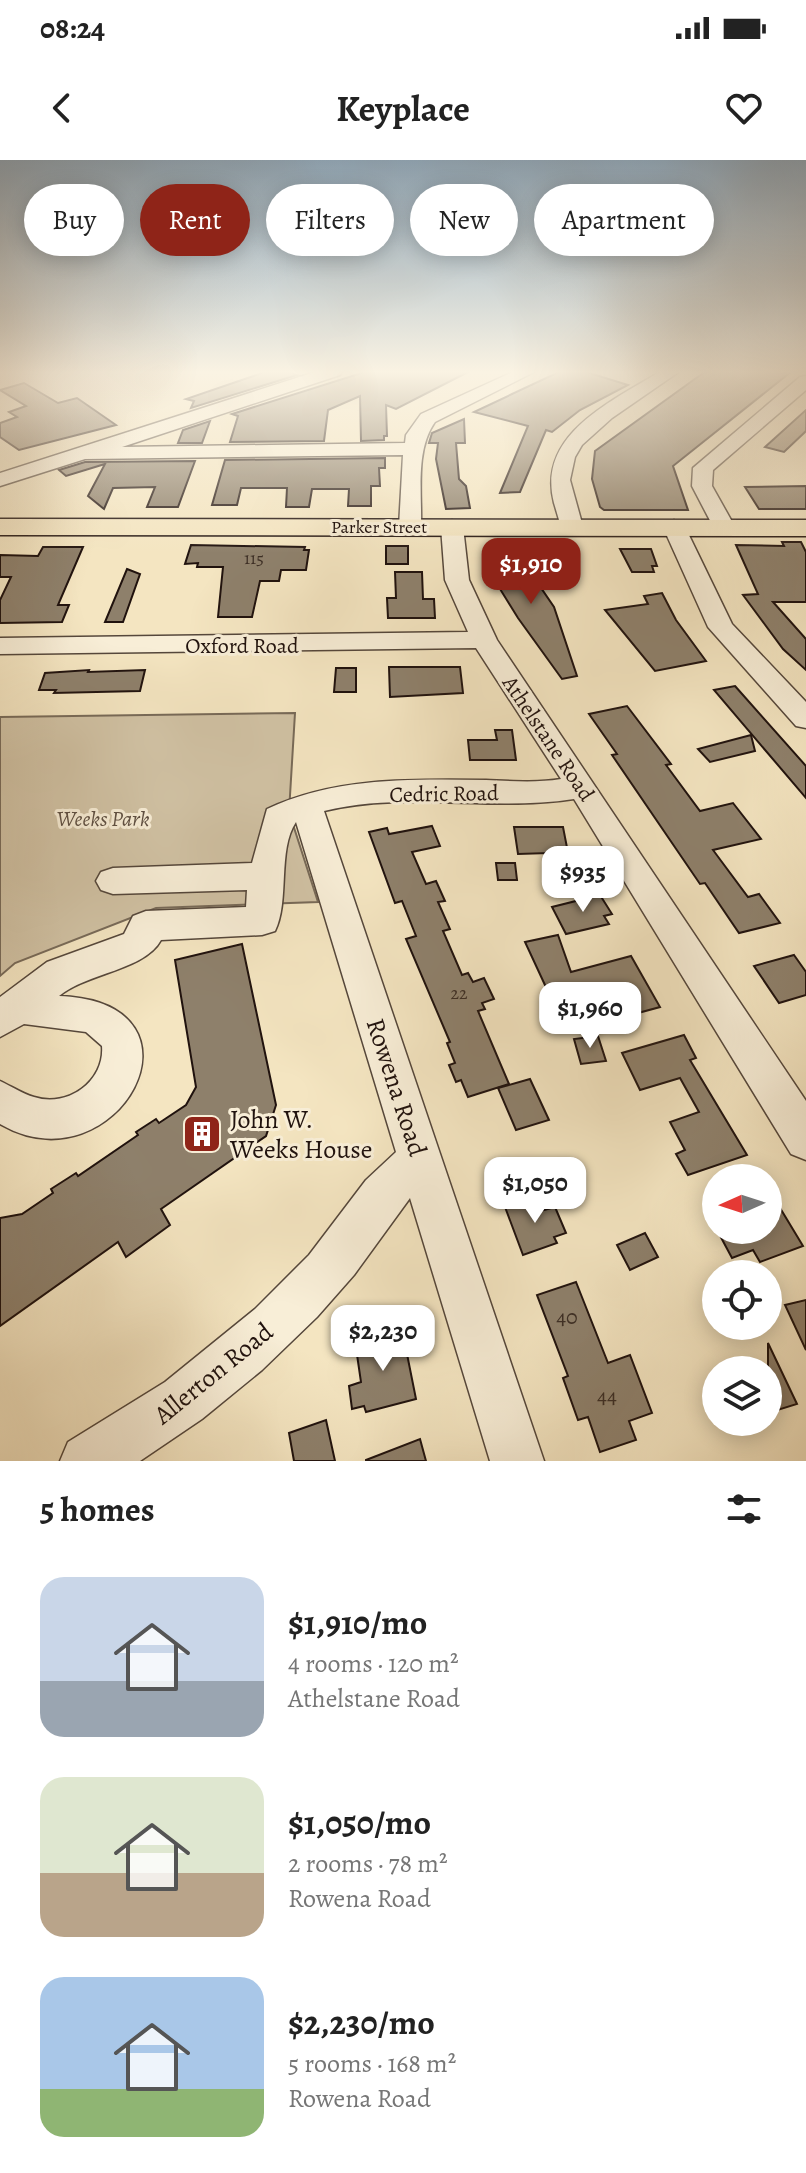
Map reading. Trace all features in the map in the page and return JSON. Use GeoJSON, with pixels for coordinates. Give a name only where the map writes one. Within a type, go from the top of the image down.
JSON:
{"type":"FeatureCollection","features":[{"type":"Feature","properties":{"kind":"main road","name":"Parker Street"},"geometry":{"type":"LineString","coordinates":[[0,527],[806,528]]}},
{"type":"Feature","properties":{"kind":"street"},"geometry":{"type":"LineString","coordinates":[[0,480],[154,432]]}},
{"type":"Feature","properties":{"kind":"street"},"geometry":{"type":"LineString","coordinates":[[410,527],[413,449],[418,432]]}},
{"type":"Feature","properties":{"kind":"street"},"geometry":{"type":"LineString","coordinates":[[572,527],[560,478],[571,444],[583,432]]}},
{"type":"Feature","properties":{"kind":"street"},"geometry":{"type":"LineString","coordinates":[[724,527],[702,486],[703,468],[746,432]]}},
{"type":"Feature","properties":{"kind":"street"},"geometry":{"type":"LineString","coordinates":[[80,453],[413,449]]}},
{"type":"Feature","properties":{"kind":"street","name":"Athelstane Road"},"geometry":{"type":"LineString","coordinates":[[452,527],[457,580],[484,640],[582,787],[806,1139]]}},
{"type":"Feature","properties":{"kind":"street"},"geometry":{"type":"LineString","coordinates":[[674,527],[721,627],[806,719]]}},
{"type":"Feature","properties":{"kind":"street","name":"Oxford Road"},"geometry":{"type":"LineString","coordinates":[[0,646],[484,640]]}},
{"type":"Feature","properties":{"kind":"street","name":"Cedric Road"},"geometry":{"type":"LineString","coordinates":[[306,804],[352,794],[549,792],[582,787]]}},
{"type":"Feature","properties":{"kind":"street"},"geometry":{"type":"LineString","coordinates":[[9,1012],[76,965],[137,945],[145,935],[146,926],[262,921],[274,823],[286,811],[306,804]]}},
{"type":"Feature","properties":{"kind":"street","name":"Rowena Road"},"geometry":{"type":"LineString","coordinates":[[306,804],[517,1461]]}},
{"type":"Feature","properties":{"kind":"street"},"geometry":{"type":"LineString","coordinates":[[113,881],[266,876]]}},
{"type":"Feature","properties":{"kind":"street"},"geometry":{"type":"LineString","coordinates":[[0,1101],[21,1114],[45,1122],[69,1120],[95,1107],[104,1098],[113,1086],[122,1062],[120,1038],[106,1022],[82,1015],[31,1009],[9,1012]]}},
{"type":"Feature","properties":{"kind":"street","name":"Allerton Road"},"geometry":{"type":"LineString","coordinates":[[87,1461],[154,1422],[247,1349],[328,1270],[401,1174],[421,1161]]}},
{"type":"Feature","properties":{"kind":"green space","name":"Weeks Park"},"geometry":{"type":"Polygon","coordinates":[[[295,713],[289,812],[318,902],[156,908],[15,963],[0,976],[0,717],[295,713]]]}},
{"type":"Feature","properties":{"kind":"building"},"geometry":{"type":"Polygon","coordinates":[[[0,432],[90,432],[19,450],[0,437],[0,432]]]}},
{"type":"Feature","properties":{"kind":"building"},"geometry":{"type":"Polygon","coordinates":[[[182,432],[206,432],[202,443],[178,443],[182,432]]]}},
{"type":"Feature","properties":{"kind":"building"},"geometry":{"type":"Polygon","coordinates":[[[233,432],[325,432],[324,441],[230,442],[233,432]]]}},
{"type":"Feature","properties":{"kind":"building"},"geometry":{"type":"Polygon","coordinates":[[[361,432],[387,432],[384,440],[361,441],[361,432]]]}},
{"type":"Feature","properties":{"kind":"building"},"geometry":{"type":"Polygon","coordinates":[[[465,432],[465,443],[456,443],[459,479],[466,486],[470,508],[446,509],[436,459],[438,443],[429,443],[432,433],[465,432]]]}},
{"type":"Feature","properties":{"kind":"building"},"geometry":{"type":"Polygon","coordinates":[[[526,432],[545,432],[520,492],[500,493],[526,432]]]}},
{"type":"Feature","properties":{"kind":"building"},"geometry":{"type":"Polygon","coordinates":[[[622,432],[716,432],[673,466],[688,510],[604,510],[600,507],[592,479],[595,451],[622,432]]]}},
{"type":"Feature","properties":{"kind":"building"},"geometry":{"type":"Polygon","coordinates":[[[782,432],[805,432],[784,452],[765,447],[782,432]]]}},
{"type":"Feature","properties":{"kind":"building"},"geometry":{"type":"Polygon","coordinates":[[[385,458],[385,468],[379,468],[380,486],[371,486],[371,506],[348,506],[349,489],[312,489],[309,507],[286,507],[287,488],[241,488],[237,505],[212,505],[225,460],[385,458]]]}},
{"type":"Feature","properties":{"kind":"building"},"geometry":{"type":"Polygon","coordinates":[[[195,461],[178,507],[147,507],[155,487],[113,488],[104,509],[88,496],[105,464],[66,476],[59,470],[85,462],[195,461]]]}},
{"type":"Feature","properties":{"kind":"building"},"geometry":{"type":"Polygon","coordinates":[[[806,486],[806,509],[759,509],[745,487],[806,486]]]}},
{"type":"Feature","properties":{"kind":"building"},"geometry":{"type":"Polygon","coordinates":[[[782,542],[801,542],[806,552],[806,602],[773,602],[806,639],[806,670],[783,649],[743,595],[758,594],[736,545],[784,546],[782,542]]]}},
{"type":"Feature","properties":{"kind":"building"},"geometry":{"type":"Polygon","coordinates":[[[488,544],[519,546],[522,560],[554,607],[577,676],[562,679],[518,618],[492,576],[488,544]]]}},
{"type":"Feature","properties":{"kind":"building"},"geometry":{"type":"Polygon","coordinates":[[[191,545],[305,547],[304,550],[309,550],[306,570],[281,570],[279,581],[260,581],[252,617],[218,617],[223,567],[185,564],[191,545]]]}},
{"type":"Feature","properties":{"kind":"building"},"geometry":{"type":"Polygon","coordinates":[[[386,546],[408,546],[408,564],[386,564],[386,546]]]}},
{"type":"Feature","properties":{"kind":"building"},"geometry":{"type":"Polygon","coordinates":[[[43,547],[83,547],[58,605],[69,605],[62,622],[0,623],[0,600],[11,577],[0,577],[0,555],[38,556],[43,547]]]}},
{"type":"Feature","properties":{"kind":"building"},"geometry":{"type":"Polygon","coordinates":[[[620,549],[651,549],[657,566],[652,566],[654,572],[632,572],[620,549]]]}},
{"type":"Feature","properties":{"kind":"building"},"geometry":{"type":"Polygon","coordinates":[[[127,569],[140,574],[123,622],[105,622],[127,569]]]}},
{"type":"Feature","properties":{"kind":"building"},"geometry":{"type":"Polygon","coordinates":[[[395,572],[422,572],[423,599],[434,599],[435,618],[388,618],[387,598],[396,598],[395,572]]]}},
{"type":"Feature","properties":{"kind":"building"},"geometry":{"type":"Polygon","coordinates":[[[662,593],[676,620],[706,661],[655,671],[605,610],[648,604],[644,596],[662,593]]]}},
{"type":"Feature","properties":{"kind":"building"},"geometry":{"type":"Polygon","coordinates":[[[389,667],[460,667],[463,693],[390,697],[389,667]]]}},
{"type":"Feature","properties":{"kind":"building"},"geometry":{"type":"Polygon","coordinates":[[[336,668],[356,668],[356,692],[334,692],[336,668]]]}},
{"type":"Feature","properties":{"kind":"building"},"geometry":{"type":"Polygon","coordinates":[[[145,670],[140,691],[54,693],[56,690],[39,690],[45,673],[145,670]]]}},
{"type":"Feature","properties":{"kind":"building"},"geometry":{"type":"Polygon","coordinates":[[[735,686],[806,766],[806,798],[714,690],[735,686]]]}},
{"type":"Feature","properties":{"kind":"building"},"geometry":{"type":"Polygon","coordinates":[[[627,706],[671,764],[666,765],[700,811],[733,803],[761,839],[713,850],[748,897],[759,894],[780,923],[739,933],[705,883],[700,884],[612,755],[617,754],[589,714],[627,706]]]}},
{"type":"Feature","properties":{"kind":"building"},"geometry":{"type":"Polygon","coordinates":[[[495,730],[512,730],[516,760],[470,760],[468,740],[497,740],[495,730]]]}},
{"type":"Feature","properties":{"kind":"building"},"geometry":{"type":"Polygon","coordinates":[[[751,735],[755,751],[710,762],[698,749],[751,735]]]}},
{"type":"Feature","properties":{"kind":"building"},"geometry":{"type":"Polygon","coordinates":[[[432,826],[440,846],[412,852],[426,884],[436,881],[445,901],[438,902],[450,929],[443,931],[462,975],[468,973],[473,982],[484,978],[494,999],[482,1003],[485,1009],[478,1011],[509,1084],[468,1097],[461,1080],[456,1082],[449,1065],[455,1063],[447,1043],[450,1042],[406,939],[416,936],[402,901],[395,903],[369,832],[387,828],[389,834],[432,826]]]}},
{"type":"Feature","properties":{"kind":"building"},"geometry":{"type":"Polygon","coordinates":[[[514,827],[563,827],[570,863],[551,863],[549,853],[518,854],[514,827]]]}},
{"type":"Feature","properties":{"kind":"building"},"geometry":{"type":"Polygon","coordinates":[[[496,863],[515,863],[517,880],[498,880],[496,863]]]}},
{"type":"Feature","properties":{"kind":"building"},"geometry":{"type":"Polygon","coordinates":[[[600,895],[612,914],[604,916],[609,924],[566,934],[552,907],[600,895]]]}},
{"type":"Feature","properties":{"kind":"building"},"geometry":{"type":"Polygon","coordinates":[[[558,935],[571,972],[631,956],[660,1007],[627,1016],[616,994],[611,995],[606,987],[551,998],[525,942],[558,935]]]}},
{"type":"Feature","properties":{"kind":"building","name":"John W. Weeks House"},"geometry":{"type":"Polygon","coordinates":[[[242,944],[276,1105],[266,1136],[161,1209],[170,1225],[126,1257],[118,1242],[0,1326],[0,1218],[22,1214],[53,1193],[51,1189],[76,1173],[78,1176],[138,1135],[136,1132],[156,1119],[159,1123],[186,1105],[196,1087],[175,960],[242,944]]]}},
{"type":"Feature","properties":{"kind":"building"},"geometry":{"type":"Polygon","coordinates":[[[794,955],[806,972],[806,995],[779,1003],[754,966],[794,955]]]}},
{"type":"Feature","properties":{"kind":"building"},"geometry":{"type":"Polygon","coordinates":[[[684,1035],[696,1058],[690,1060],[747,1155],[720,1164],[702,1164],[702,1170],[688,1175],[676,1154],[685,1150],[670,1122],[699,1112],[680,1078],[640,1090],[622,1053],[684,1035]]]}},
{"type":"Feature","properties":{"kind":"building"},"geometry":{"type":"Polygon","coordinates":[[[598,1036],[606,1061],[581,1064],[574,1039],[598,1036]]]}},
{"type":"Feature","properties":{"kind":"building"},"geometry":{"type":"Polygon","coordinates":[[[530,1079],[549,1120],[516,1130],[498,1088],[530,1079]]]}},
{"type":"Feature","properties":{"kind":"building"},"geometry":{"type":"Polygon","coordinates":[[[539,1197],[544,1210],[555,1207],[566,1233],[554,1237],[557,1243],[523,1255],[505,1207],[539,1197]]]}},
{"type":"Feature","properties":{"kind":"building"},"geometry":{"type":"Polygon","coordinates":[[[782,1211],[803,1246],[765,1260],[759,1260],[753,1250],[732,1258],[724,1244],[782,1244],[782,1211]]]}},
{"type":"Feature","properties":{"kind":"building"},"geometry":{"type":"Polygon","coordinates":[[[645,1233],[658,1257],[630,1270],[617,1245],[645,1233]]]}},
{"type":"Feature","properties":{"kind":"building"},"geometry":{"type":"Polygon","coordinates":[[[576,1282],[608,1363],[630,1355],[652,1413],[629,1421],[636,1440],[600,1452],[588,1417],[578,1420],[563,1378],[568,1376],[537,1295],[576,1282]]]}},
{"type":"Feature","properties":{"kind":"building"},"geometry":{"type":"Polygon","coordinates":[[[806,1300],[806,1350],[785,1305],[806,1300]]]}},
{"type":"Feature","properties":{"kind":"building"},"geometry":{"type":"Polygon","coordinates":[[[402,1329],[416,1399],[366,1412],[364,1406],[352,1409],[349,1386],[361,1382],[355,1341],[402,1329]]]}},
{"type":"Feature","properties":{"kind":"building"},"geometry":{"type":"Polygon","coordinates":[[[768,1343],[774,1356],[768,1356],[768,1343]]]}},
{"type":"Feature","properties":{"kind":"building"},"geometry":{"type":"Polygon","coordinates":[[[782,1372],[797,1404],[782,1409],[782,1372]]]}},
{"type":"Feature","properties":{"kind":"building"},"geometry":{"type":"Polygon","coordinates":[[[326,1420],[335,1461],[294,1461],[289,1433],[326,1420]]]}},
{"type":"Feature","properties":{"kind":"building"},"geometry":{"type":"Polygon","coordinates":[[[420,1439],[426,1461],[366,1461],[366,1460],[420,1439]]]}},
{"type":"Feature","properties":{"kind":"place","name":"John W. Weeks House"},"geometry":{"type":"Point","coordinates":[202,1134]}}]}
